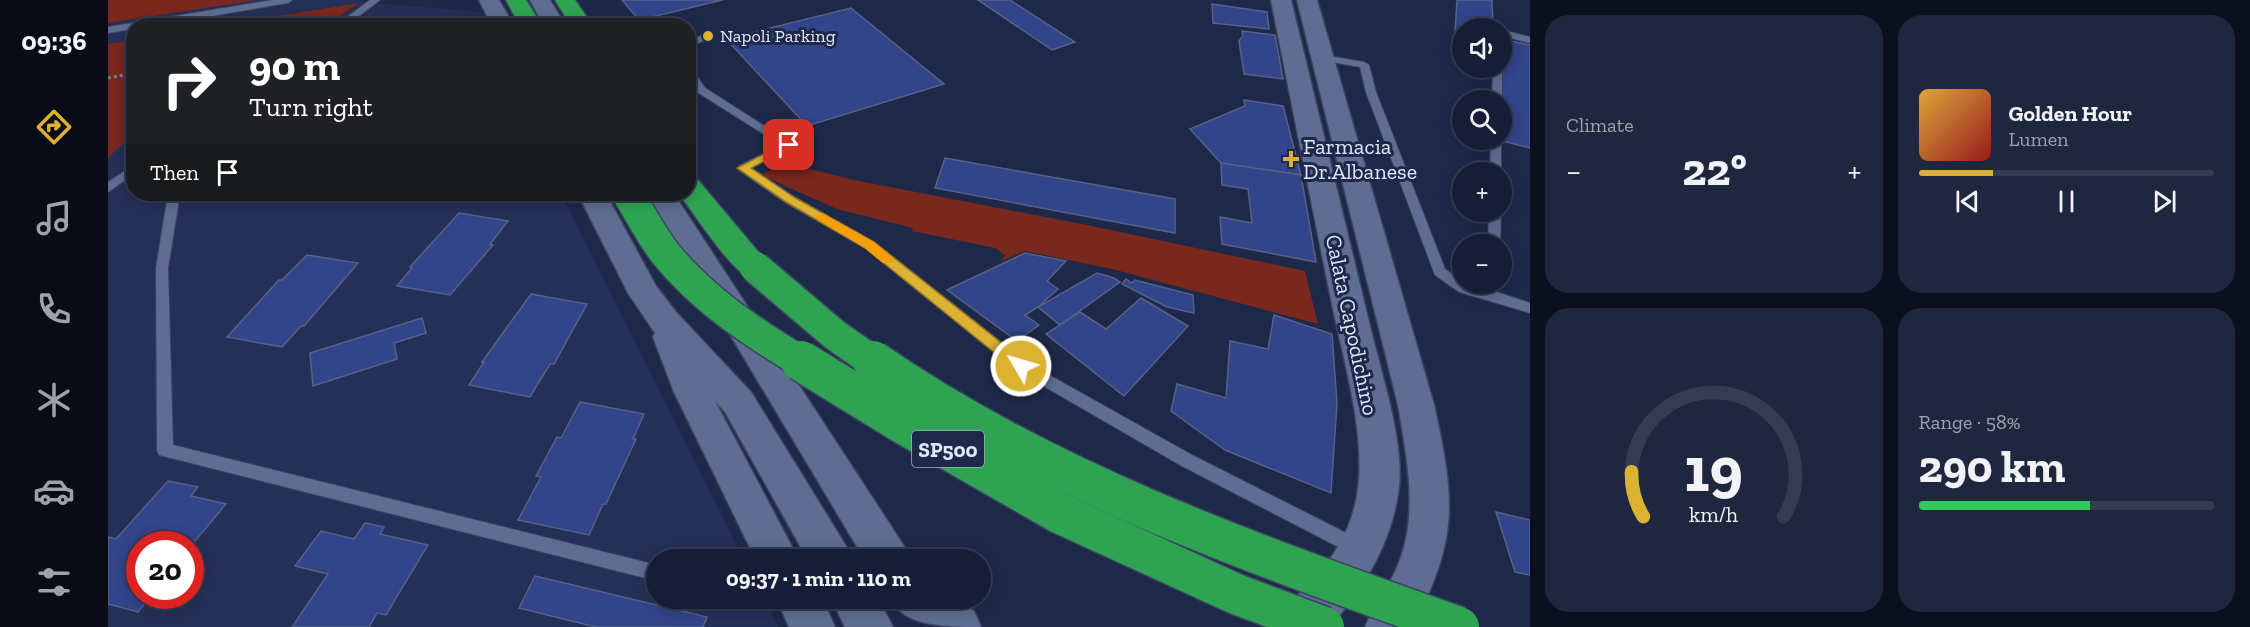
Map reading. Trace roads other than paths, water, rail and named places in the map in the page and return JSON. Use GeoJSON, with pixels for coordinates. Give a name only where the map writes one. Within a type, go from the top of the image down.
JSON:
{"type":"FeatureCollection","features":[{"type":"Feature","properties":{"kind":"highway"},"geometry":{"type":"LineString","coordinates":[[516,0],[526,18]]}},
{"type":"Feature","properties":{"kind":"highway"},"geometry":{"type":"LineString","coordinates":[[565,0],[577,18]]}},
{"type":"Feature","properties":{"kind":"highway","name":"SP500"},"geometry":{"type":"LineString","coordinates":[[696,196],[734,245],[755,267],[835,335],[926,398],[1077,478],[1241,549],[1459,627]]}},
{"type":"Feature","properties":{"kind":"highway","name":"SP500"},"geometry":{"type":"LineString","coordinates":[[632,201],[664,252],[688,279],[715,304],[751,331],[902,423],[1059,513],[1236,594],[1324,627]]}},
{"type":"Feature","properties":{"kind":"main road"},"geometry":{"type":"LineString","coordinates":[[489,0],[499,18]]}},
{"type":"Feature","properties":{"kind":"main road"},"geometry":{"type":"LineString","coordinates":[[540,0],[550,18]]}},
{"type":"Feature","properties":{"kind":"main road","name":"Calata Capodichino"},"geometry":{"type":"LineString","coordinates":[[1281,0],[1368,394],[1378,448],[1379,485],[1373,517],[1360,549],[1335,586],[1309,617],[1295,627]]}},
{"type":"Feature","properties":{"kind":"main road","name":"Calata Capodichino"},"geometry":{"type":"LineString","coordinates":[[1306,0],[1416,405],[1427,460],[1431,503],[1426,541],[1417,573],[1388,627]]}},
{"type":"Feature","properties":{"kind":"main road"},"geometry":{"type":"LineString","coordinates":[[596,201],[644,293],[664,321],[738,402],[825,549]]}},
{"type":"Feature","properties":{"kind":"main road"},"geometry":{"type":"LineString","coordinates":[[664,201],[882,549]]}},
{"type":"Feature","properties":{"kind":"main road"},"geometry":{"type":"LineString","coordinates":[[664,321],[692,392],[772,549]]}},
{"type":"Feature","properties":{"kind":"main road"},"geometry":{"type":"LineString","coordinates":[[803,609],[812,627]]}},
{"type":"Feature","properties":{"kind":"main road"},"geometry":{"type":"LineString","coordinates":[[859,609],[870,627]]}},
{"type":"Feature","properties":{"kind":"main road"},"geometry":{"type":"LineString","coordinates":[[920,609],[958,627]]}},
{"type":"Feature","properties":{"kind":"lane"},"geometry":{"type":"LineString","coordinates":[[201,18],[288,0]]}},
{"type":"Feature","properties":{"kind":"lane"},"geometry":{"type":"LineString","coordinates":[[350,18],[376,0]]}},
{"type":"Feature","properties":{"kind":"lane"},"geometry":{"type":"LineString","coordinates":[[108,30],[126,27]]}},
{"type":"Feature","properties":{"kind":"lane"},"geometry":{"type":"LineString","coordinates":[[696,41],[708,36]]}},
{"type":"Feature","properties":{"kind":"lane"},"geometry":{"type":"LineString","coordinates":[[1512,36],[1530,40]]}},
{"type":"Feature","properties":{"kind":"lane"},"geometry":{"type":"LineString","coordinates":[[1323,58],[1364,65],[1371,92],[1440,272],[1452,280]]}},
{"type":"Feature","properties":{"kind":"lane"},"geometry":{"type":"LineString","coordinates":[[696,82],[701,90],[789,145],[743,168],[790,200],[870,245],[1021,366],[1186,460],[1360,549]]}},
{"type":"Feature","properties":{"kind":"lane"},"geometry":{"type":"LineString","coordinates":[[108,188],[126,174]]}},
{"type":"Feature","properties":{"kind":"lane"},"geometry":{"type":"LineString","coordinates":[[173,201],[162,268],[165,450],[646,570]]}},
{"type":"Feature","properties":{"kind":"lane"},"geometry":{"type":"LineString","coordinates":[[1501,294],[1530,308]]}},
{"type":"Feature","properties":{"kind":"place","name":"Napoli Parking"},"geometry":{"type":"Point","coordinates":[708,36]}},
{"type":"Feature","properties":{"kind":"place","name":"Farmacia Dr.Albanese"},"geometry":{"type":"Point","coordinates":[1291,159]}}]}
